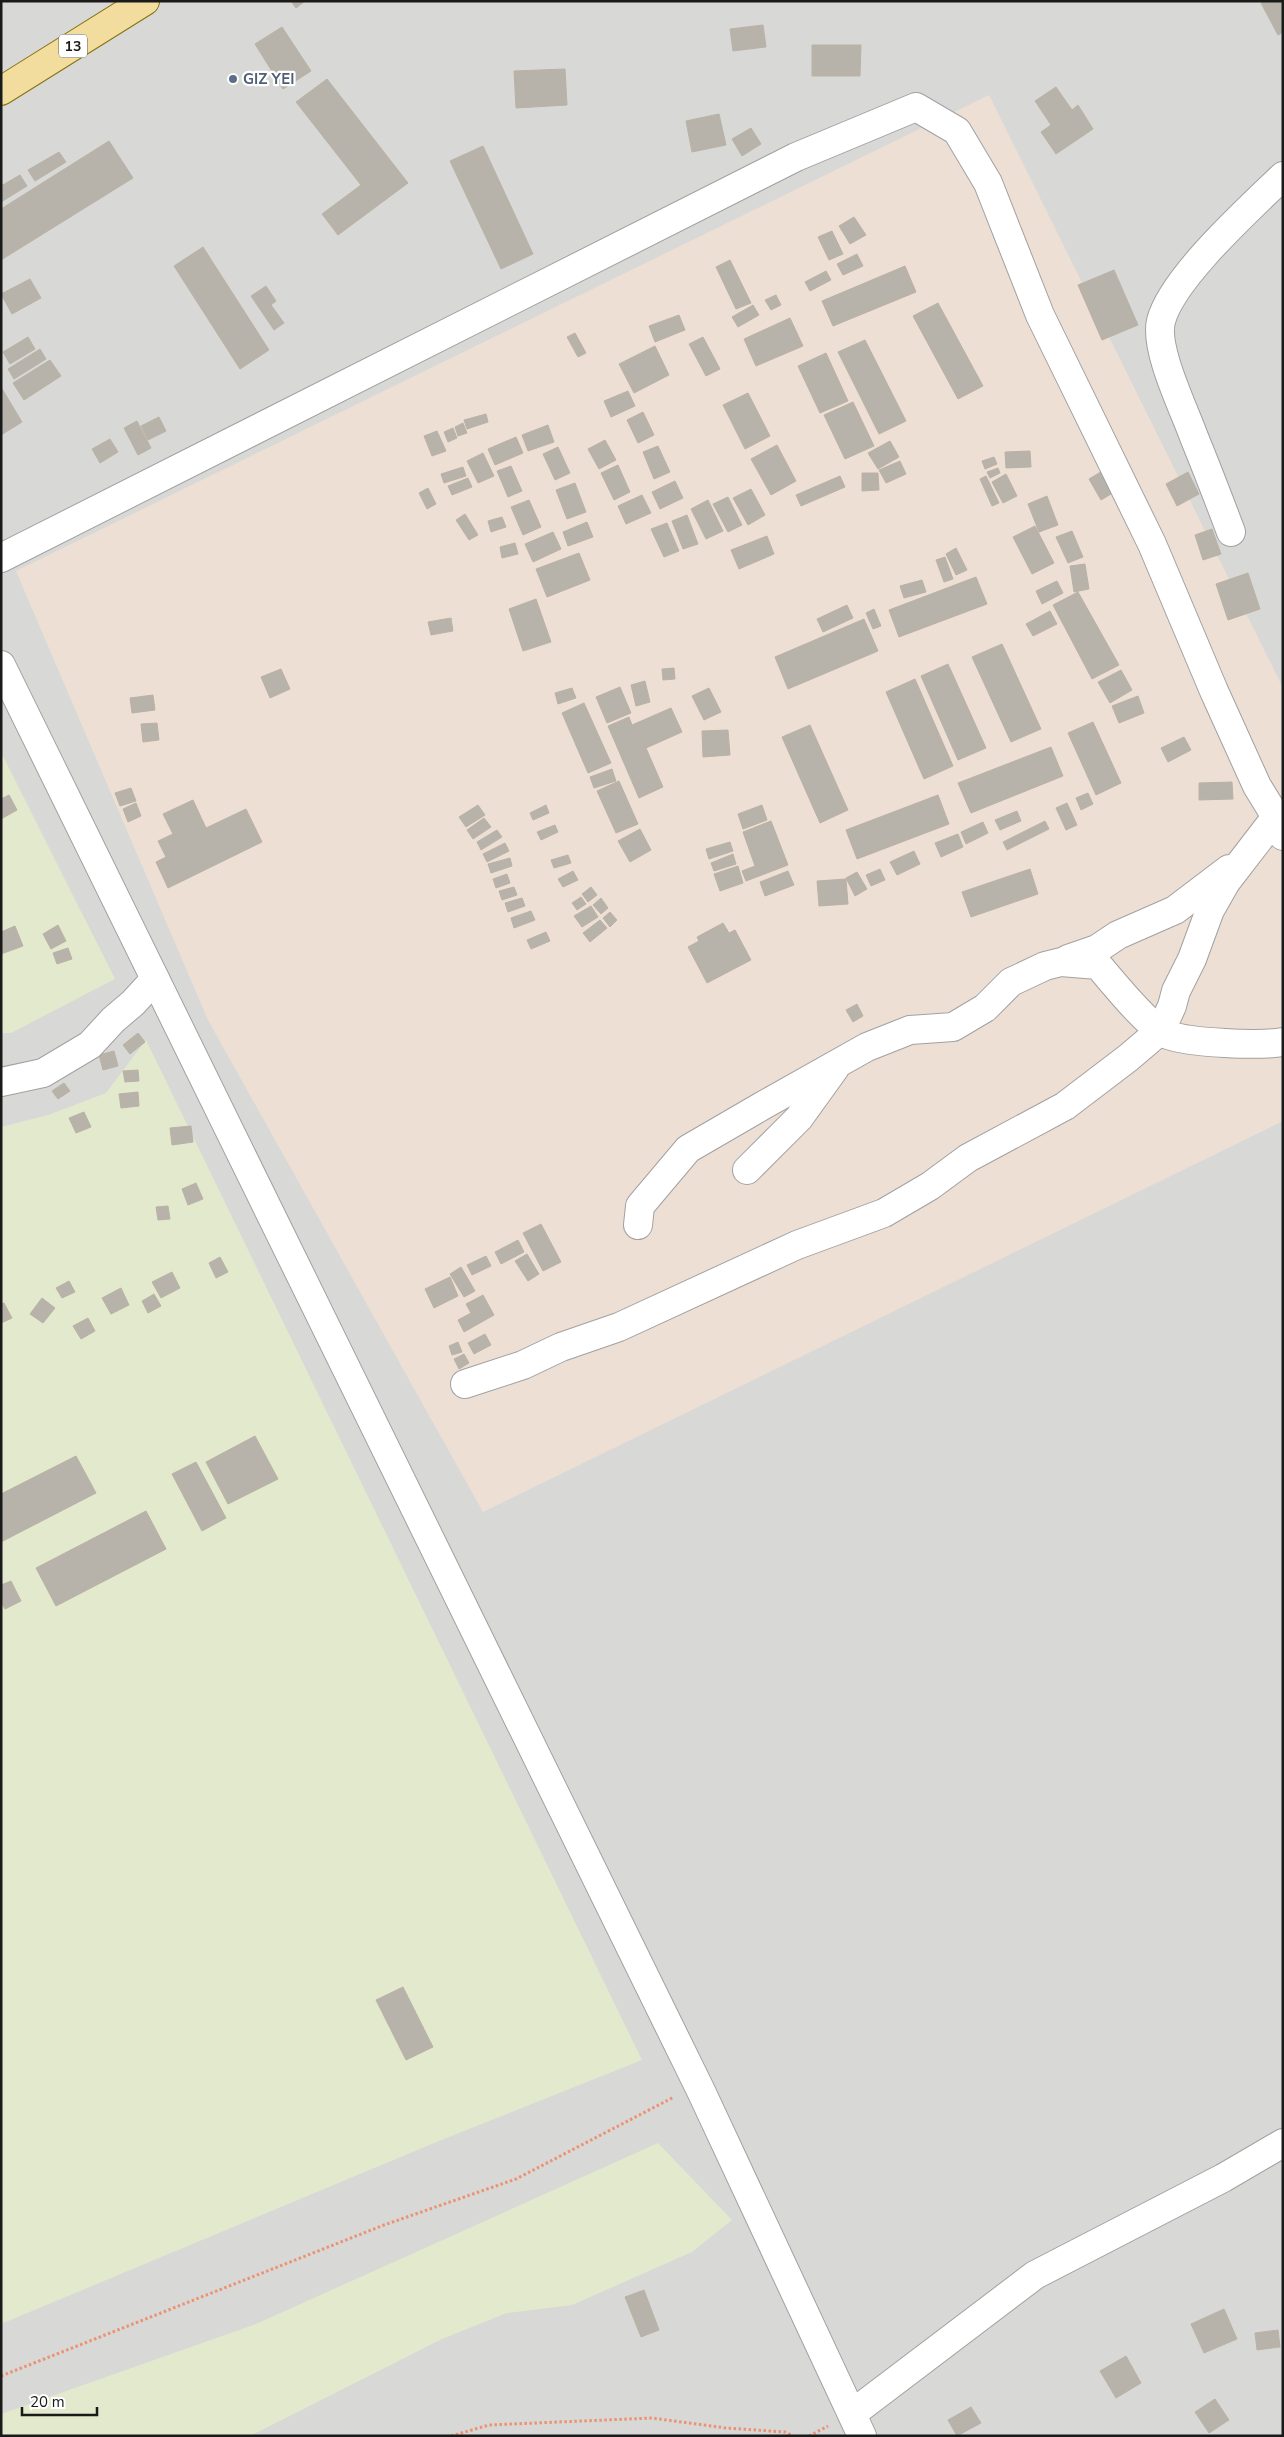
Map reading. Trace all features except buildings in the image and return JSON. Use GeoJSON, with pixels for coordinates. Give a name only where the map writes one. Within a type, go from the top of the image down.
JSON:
{"type":"FeatureCollection","features":[{"type":"Feature","properties":{"kind":"main road","name":"13"},"geometry":{"type":"LineString","coordinates":[[1,91],[145,1]]}},
{"type":"Feature","properties":{"kind":"street"},"geometry":{"type":"LineString","coordinates":[[1,558],[796,156],[916,107],[957,131],[988,183],[1040,315],[1152,544],[1257,786],[1279,826],[1241,861],[1175,910],[1118,934],[1097,950],[1045,966],[1011,982],[985,1008],[953,1027],[910,1030],[867,1047],[688,1149],[640,1206],[638,1225]]}},
{"type":"Feature","properties":{"kind":"street"},"geometry":{"type":"LineString","coordinates":[[1231,532],[1172,383],[1164,354],[1161,322],[1176,289],[1208,252],[1283,176]]}},
{"type":"Feature","properties":{"kind":"street"},"geometry":{"type":"LineString","coordinates":[[1,665],[701,2091],[857,2424],[1035,2275],[1223,2178],[1283,2143]]}},
{"type":"Feature","properties":{"kind":"street"},"geometry":{"type":"LineString","coordinates":[[465,1384],[523,1365],[561,1347],[619,1328],[797,1245],[884,1212],[930,1186],[968,1158],[1065,1106],[1161,1030],[1172,1006],[1176,991],[1192,960],[1210,910],[1241,861]]}},
{"type":"Feature","properties":{"kind":"street"},"geometry":{"type":"LineString","coordinates":[[1061,962],[1098,965],[1141,1014],[1168,1035],[1218,1043],[1283,1042]]}},
{"type":"Feature","properties":{"kind":"street"},"geometry":{"type":"LineString","coordinates":[[1,1082],[43,1073],[90,1045],[155,979]]}},
{"type":"Feature","properties":{"kind":"street"},"geometry":{"type":"LineString","coordinates":[[747,1170],[799,1118],[839,1062]]}},
{"type":"Feature","properties":{"kind":"path"},"geometry":{"type":"LineString","coordinates":[[1,2376],[375,2228],[516,2178],[680,2094],[701,2091]]}},
{"type":"Feature","properties":{"kind":"path"},"geometry":{"type":"LineString","coordinates":[[451,2436],[489,2426],[652,2418],[785,2432],[794,2436]]}},
{"type":"Feature","properties":{"kind":"shaded area"},"geometry":{"type":"Polygon","coordinates":[[[1,1],[1283,1],[1283,2436],[1,2436],[1,1]]]}},
{"type":"Feature","properties":{"kind":"shaded area"},"geometry":{"type":"Polygon","coordinates":[[[989,95],[1283,688],[1283,1121],[483,1512],[208,1020],[16,571],[989,95]]]}},
{"type":"Feature","properties":{"kind":"green space"},"geometry":{"type":"Polygon","coordinates":[[[1,752],[115,979],[11,1033],[1,1033],[1,752]]]}},
{"type":"Feature","properties":{"kind":"green space"},"geometry":{"type":"Polygon","coordinates":[[[146,1040],[642,2060],[439,2141],[1,2324],[1,1127],[48,1115],[106,1093],[146,1040]]]}},
{"type":"Feature","properties":{"kind":"green space"},"geometry":{"type":"Polygon","coordinates":[[[658,2143],[732,2220],[692,2252],[572,2305],[507,2313],[442,2339],[250,2436],[1,2436],[1,2414],[256,2324],[658,2143]]]}},
{"type":"Feature","properties":{"kind":"place","name":"GIZ YEI"},"geometry":{"type":"Point","coordinates":[233,79]}}]}
